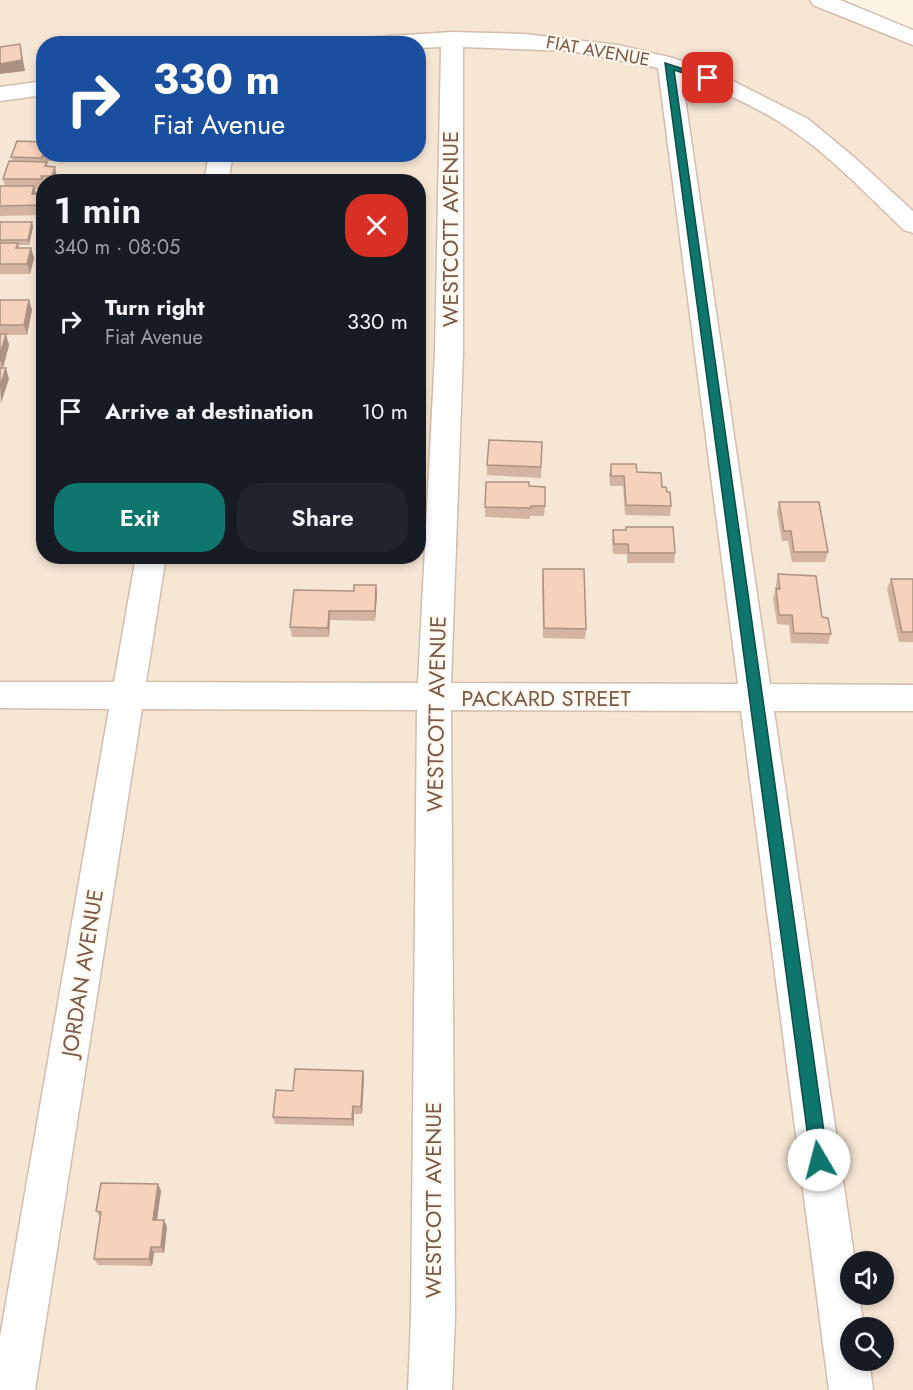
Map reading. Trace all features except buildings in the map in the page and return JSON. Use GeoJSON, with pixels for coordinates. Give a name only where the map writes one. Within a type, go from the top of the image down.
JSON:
{"type":"FeatureCollection","features":[{"type":"Feature","properties":{"kind":"street"},"geometry":{"type":"LineString","coordinates":[[821,0],[913,38]]}},
{"type":"Feature","properties":{"kind":"street","name":"WESTCOTT AVENUE"},"geometry":{"type":"LineString","coordinates":[[430,1390],[433,1318],[434,697],[449,353],[452,39]]}},
{"type":"Feature","properties":{"kind":"street","name":"FIAT AVENUE"},"geometry":{"type":"LineString","coordinates":[[426,41],[536,39],[637,54],[727,85],[803,126],[913,225]]}},
{"type":"Feature","properties":{"kind":"street"},"geometry":{"type":"LineString","coordinates":[[669,65],[851,1390]]}},
{"type":"Feature","properties":{"kind":"street"},"geometry":{"type":"LineString","coordinates":[[0,94],[36,89]]}},
{"type":"Feature","properties":{"kind":"street","name":"JORDAN AVENUE"},"geometry":{"type":"LineString","coordinates":[[13,1390],[150,564]]}},
{"type":"Feature","properties":{"kind":"street","name":"PACKARD STREET"},"geometry":{"type":"LineString","coordinates":[[0,696],[913,698]]}},
{"type":"Feature","properties":{"kind":"shaded area"},"geometry":{"type":"Polygon","coordinates":[[[0,0],[823,0],[913,36],[913,1390],[0,1390],[0,0]]]}},
{"type":"Feature","properties":{"kind":"route"},"geometry":{"type":"LineString","coordinates":[[708,78],[669,65],[819,1160]]}}]}
